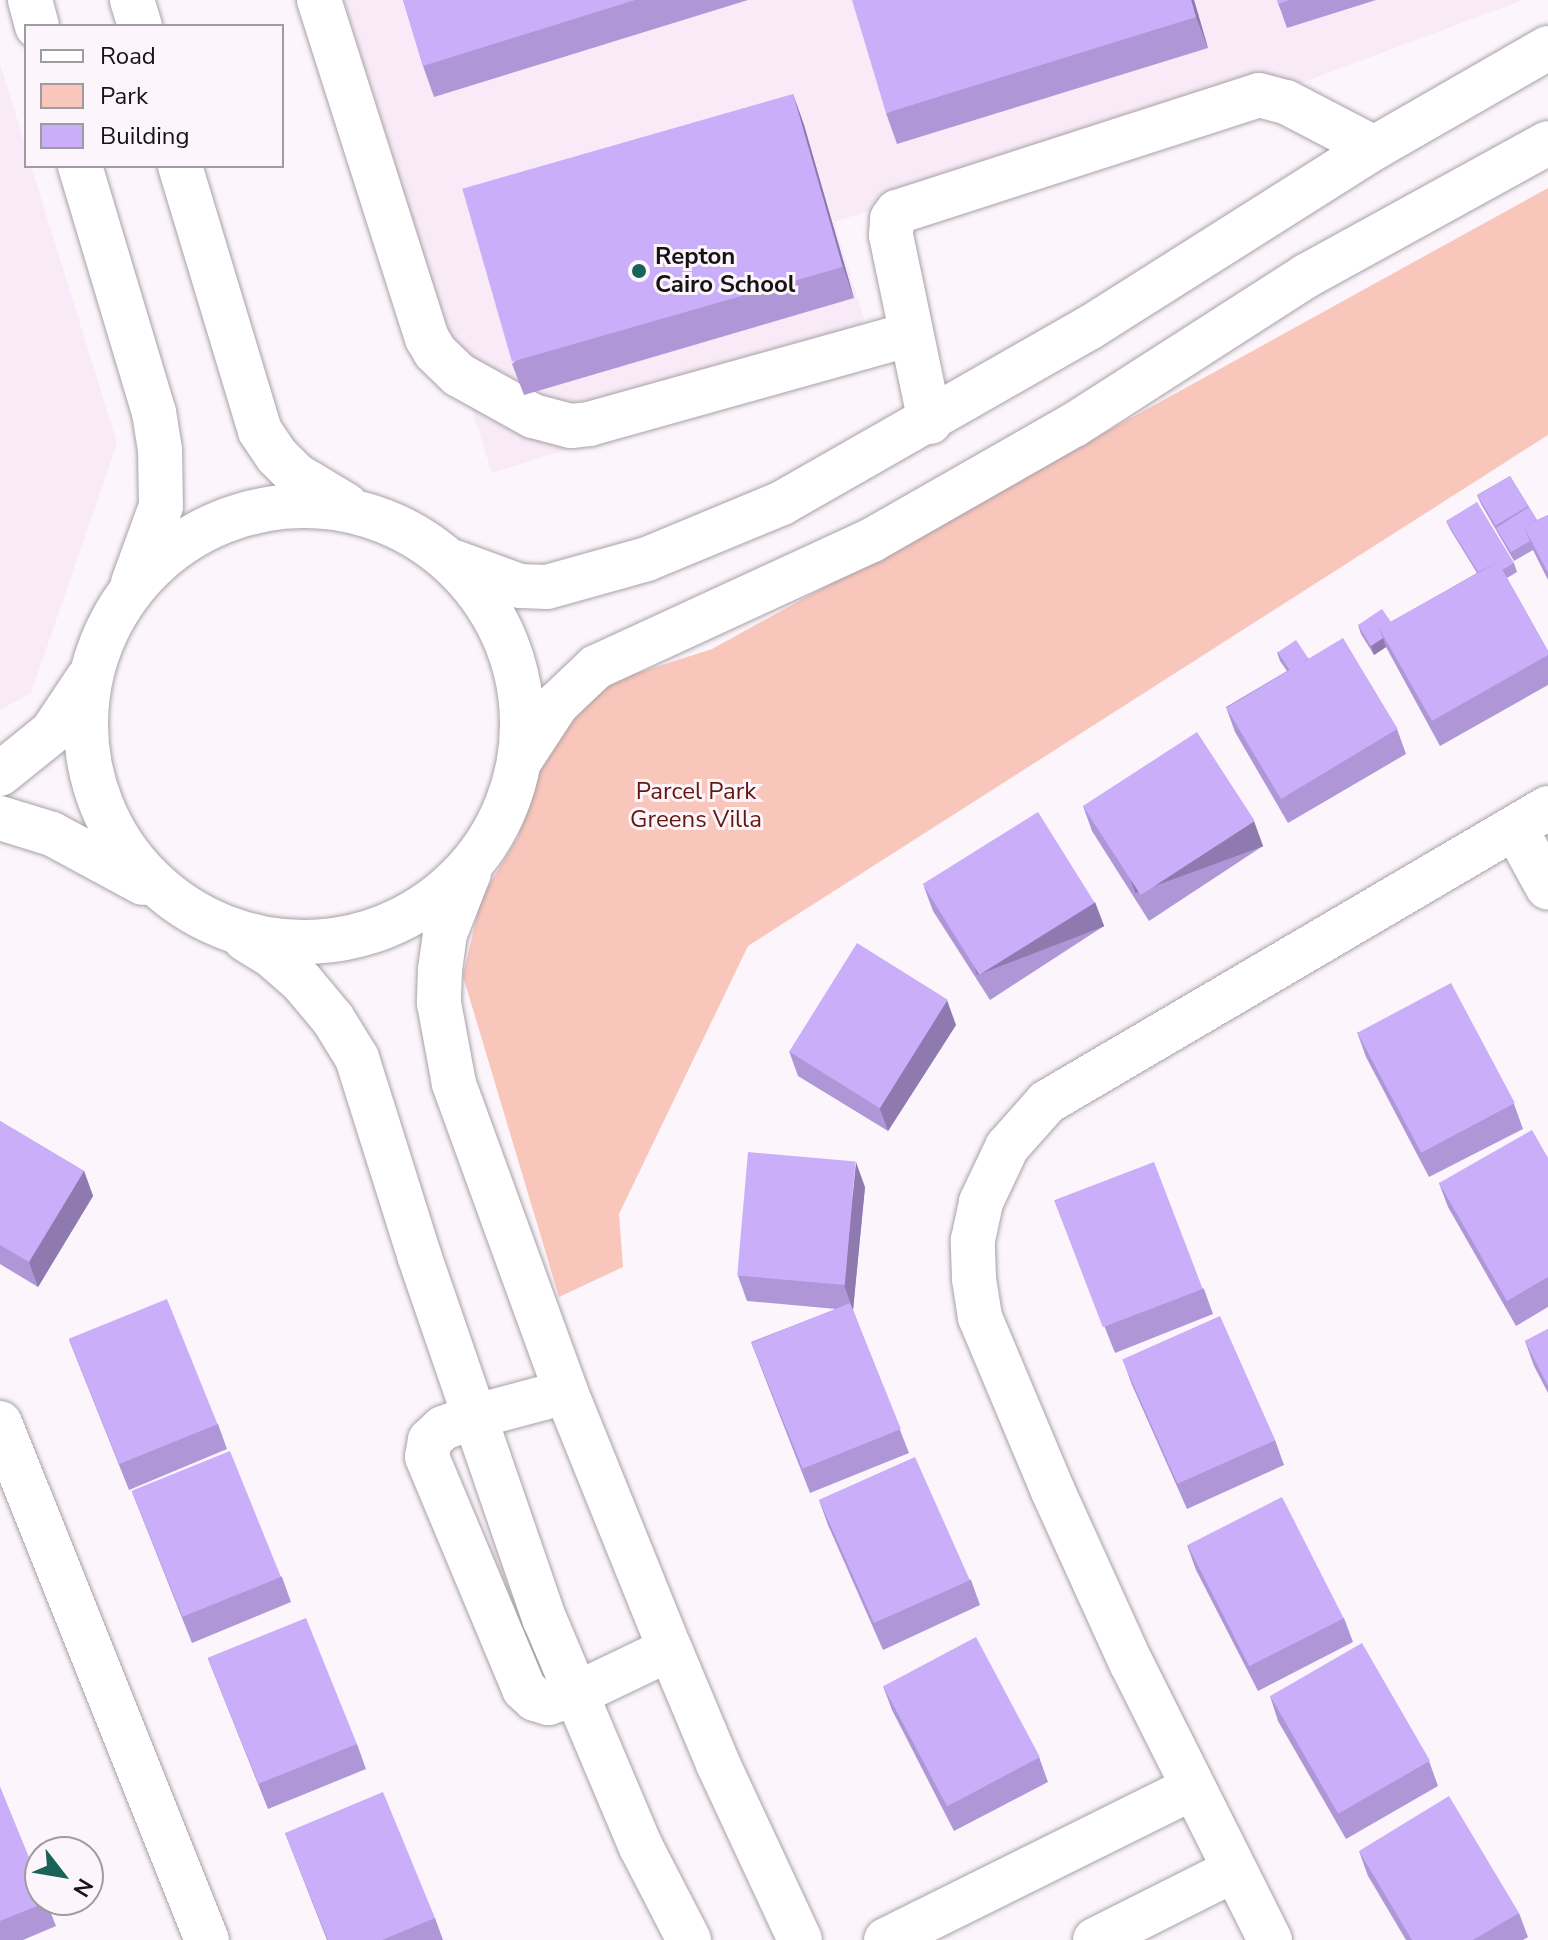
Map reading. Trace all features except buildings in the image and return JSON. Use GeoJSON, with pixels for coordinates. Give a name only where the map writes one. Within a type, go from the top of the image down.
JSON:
{"type":"FeatureCollection","features":[{"type":"Feature","properties":{"kind":"street"},"geometry":{"type":"LineString","coordinates":[[30,0],[36,24]]}},
{"type":"Feature","properties":{"kind":"street"},"geometry":{"type":"LineString","coordinates":[[132,0],[139,24]]}},
{"type":"Feature","properties":{"kind":"street"},"geometry":{"type":"LineString","coordinates":[[319,0],[427,338],[435,352],[459,375],[542,419],[571,426],[589,424],[911,334]]}},
{"type":"Feature","properties":{"kind":"street"},"geometry":{"type":"LineString","coordinates":[[181,168],[260,431],[277,456],[296,475],[359,511],[410,531],[454,562],[520,586],[547,587],[647,559],[782,503],[930,422],[1089,328],[1374,148],[1548,48]]}},
{"type":"Feature","properties":{"kind":"street"},"geometry":{"type":"LineString","coordinates":[[930,422],[891,226],[897,212],[1245,97],[1273,97],[1374,148]]}},
{"type":"Feature","properties":{"kind":"street"},"geometry":{"type":"LineString","coordinates":[[800,1940],[718,1764],[566,1392],[454,1084],[443,1038],[439,1003],[445,934],[471,866],[504,816],[521,759],[557,704],[596,667],[872,540],[1074,425],[1306,276],[1548,143]]}},
{"type":"Feature","properties":{"kind":"street"},"geometry":{"type":"LineString","coordinates":[[81,168],[154,412],[160,450],[161,506],[130,592]]}},
{"type":"Feature","properties":{"kind":"street"},"geometry":{"type":"LineString","coordinates":[[0,774],[52,732],[91,672],[106,630],[130,592],[165,555],[209,527],[257,509],[308,504],[359,511]]}},
{"type":"Feature","properties":{"kind":"street"},"geometry":{"type":"LineString","coordinates":[[454,562],[498,620],[521,687],[521,759]]}},
{"type":"Feature","properties":{"kind":"street"},"geometry":{"type":"LineString","coordinates":[[91,672],[85,736],[96,798],[126,854],[170,899]]}},
{"type":"Feature","properties":{"kind":"street"},"geometry":{"type":"LineString","coordinates":[[0,818],[52,834],[271,955],[302,982],[333,1019],[357,1058],[419,1255],[539,1605],[641,1847],[689,1940]]}},
{"type":"Feature","properties":{"kind":"street"},"geometry":{"type":"LineString","coordinates":[[1270,1940],[1192,1788],[1053,1491],[980,1317],[974,1278],[973,1240],[981,1202],[1007,1147],[1047,1102],[1532,818],[1548,888]]}},
{"type":"Feature","properties":{"kind":"street"},"geometry":{"type":"LineString","coordinates":[[237,934],[300,944],[364,936],[423,909],[471,866]]}},
{"type":"Feature","properties":{"kind":"street"},"geometry":{"type":"LineString","coordinates":[[566,1392],[443,1428],[430,1440],[427,1457],[524,1689],[535,1699],[548,1703],[576,1694],[670,1649]]}},
{"type":"Feature","properties":{"kind":"street"},"geometry":{"type":"LineString","coordinates":[[0,1423],[207,1940]]}},
{"type":"Feature","properties":{"kind":"street"},"geometry":{"type":"LineString","coordinates":[[886,1940],[1192,1788]]}},
{"type":"Feature","properties":{"kind":"street"},"geometry":{"type":"LineString","coordinates":[[1095,1940],[1234,1870]]}},
{"type":"Feature","properties":{"kind":"shaded area","name":"Repton Cairo School"},"geometry":{"type":"Polygon","coordinates":[[[344,0],[1523,0],[1298,84],[1191,109],[834,222],[864,319],[849,359],[492,473],[344,0]]]}},
{"type":"Feature","properties":{"kind":"shaded area"},"geometry":{"type":"Polygon","coordinates":[[[0,64],[24,142],[24,168],[32,168],[117,443],[31,693],[0,710],[0,64]]]}},
{"type":"Feature","properties":{"kind":"green space","name":"Parcel Park Greens Villa"},"geometry":{"type":"Polygon","coordinates":[[[1548,188],[1548,435],[748,946],[619,1214],[623,1267],[559,1297],[463,976],[481,898],[518,837],[546,748],[609,682],[712,649],[1548,188]]]}},
{"type":"Feature","properties":{"kind":"place","name":"Repton Cairo School"},"geometry":{"type":"Point","coordinates":[639,271]}}]}
